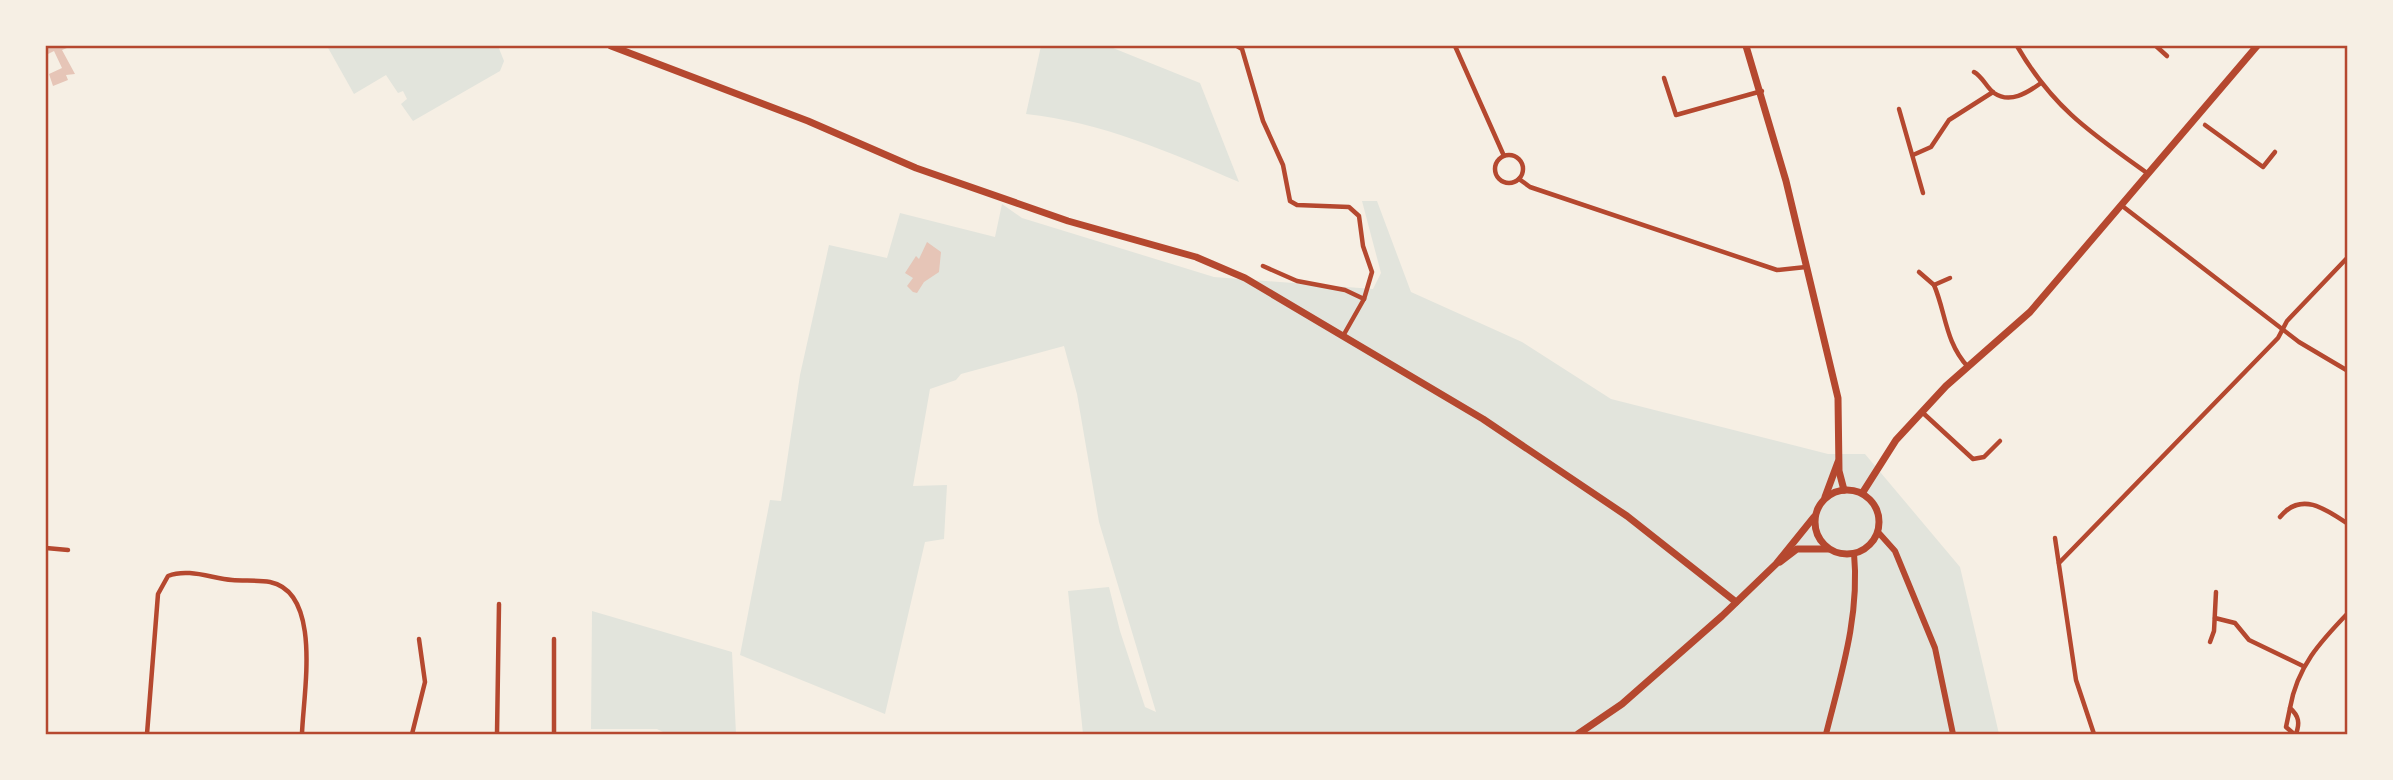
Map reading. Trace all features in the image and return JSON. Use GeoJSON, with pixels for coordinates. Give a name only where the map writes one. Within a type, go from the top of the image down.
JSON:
{"type":"FeatureCollection","features":[{"type":"Feature","properties":{"kind":"main road"},"geometry":{"type":"LineString","coordinates":[[611,46],[984,192],[1092,229],[1196,257],[1245,278],[1483,419],[1627,516],[1736,602]]}},
{"type":"Feature","properties":{"kind":"main road"},"geometry":{"type":"LineString","coordinates":[[1746,46],[1762,91],[1808,266],[1838,398],[1840,481],[1844,490]]}},
{"type":"Feature","properties":{"kind":"main road"},"geometry":{"type":"LineString","coordinates":[[1863,492],[1887,450],[1921,411],[2030,312],[2257,46]]}},
{"type":"Feature","properties":{"kind":"main road"},"geometry":{"type":"LineString","coordinates":[[1578,734],[1622,705],[1776,564],[1814,517],[1825,497],[1839,458]]}},
{"type":"Feature","properties":{"kind":"main road"},"geometry":{"type":"LineString","coordinates":[[1825,497],[1844,490],[1863,492]]}},
{"type":"Feature","properties":{"kind":"main road"},"geometry":{"type":"LineString","coordinates":[[1776,564],[1797,549],[1828,549],[1840,554],[1854,553],[1870,543],[1878,532],[1879,516],[1863,492]]}},
{"type":"Feature","properties":{"kind":"main road"},"geometry":{"type":"LineString","coordinates":[[1814,517],[1816,532],[1828,549]]}},
{"type":"Feature","properties":{"kind":"street"},"geometry":{"type":"LineString","coordinates":[[1455,46],[1504,156]]}},
{"type":"Feature","properties":{"kind":"street"},"geometry":{"type":"LineString","coordinates":[[2025,46],[2018,47],[2041,83],[2089,132],[2148,174]]}},
{"type":"Feature","properties":{"kind":"street"},"geometry":{"type":"LineString","coordinates":[[2156,46],[2167,56]]}},
{"type":"Feature","properties":{"kind":"street"},"geometry":{"type":"LineString","coordinates":[[1241,47],[1263,121],[1283,165],[1290,201],[1297,205],[1349,207],[1359,216],[1363,246],[1372,272],[1363,299],[1343,336]]}},
{"type":"Feature","properties":{"kind":"street"},"geometry":{"type":"LineString","coordinates":[[1974,72],[1993,92],[2014,98],[2041,83]]}},
{"type":"Feature","properties":{"kind":"street"},"geometry":{"type":"LineString","coordinates":[[1664,78],[1676,115],[1762,91]]}},
{"type":"Feature","properties":{"kind":"street"},"geometry":{"type":"LineString","coordinates":[[1913,155],[1931,147],[1949,120],[1993,92]]}},
{"type":"Feature","properties":{"kind":"street"},"geometry":{"type":"LineString","coordinates":[[1899,109],[1923,193]]}},
{"type":"Feature","properties":{"kind":"street"},"geometry":{"type":"LineString","coordinates":[[2206,125],[2263,167],[2275,152]]}},
{"type":"Feature","properties":{"kind":"street"},"geometry":{"type":"LineString","coordinates":[[1519,179],[1523,171],[1521,161],[1513,155],[1504,156],[1496,164],[1496,174],[1503,182],[1519,179],[1530,187],[1777,270],[1808,266]]}},
{"type":"Feature","properties":{"kind":"street"},"geometry":{"type":"LineString","coordinates":[[2121,205],[2283,329],[2347,371]]}},
{"type":"Feature","properties":{"kind":"street"},"geometry":{"type":"LineString","coordinates":[[2059,563],[2278,338],[2347,257]]}},
{"type":"Feature","properties":{"kind":"street"},"geometry":{"type":"LineString","coordinates":[[1262,266],[1297,281],[1345,290],[1363,299]]}},
{"type":"Feature","properties":{"kind":"street"},"geometry":{"type":"LineString","coordinates":[[1919,272],[1934,285],[1952,344],[1968,367]]}},
{"type":"Feature","properties":{"kind":"street"},"geometry":{"type":"LineString","coordinates":[[1934,285],[1950,278]]}},
{"type":"Feature","properties":{"kind":"street"},"geometry":{"type":"LineString","coordinates":[[1921,411],[1973,458],[1984,457],[2000,441]]}},
{"type":"Feature","properties":{"kind":"street"},"geometry":{"type":"LineString","coordinates":[[2280,517],[2293,506],[2316,504],[2347,524]]}},
{"type":"Feature","properties":{"kind":"street"},"geometry":{"type":"LineString","coordinates":[[1878,532],[1895,551],[1935,648],[1953,734]]}},
{"type":"Feature","properties":{"kind":"street"},"geometry":{"type":"LineString","coordinates":[[2055,538],[2076,680],[2094,734]]}},
{"type":"Feature","properties":{"kind":"street"},"geometry":{"type":"LineString","coordinates":[[46,548],[68,550]]}},
{"type":"Feature","properties":{"kind":"street"},"geometry":{"type":"LineString","coordinates":[[1826,734],[1850,642],[1854,602],[1854,553]]}},
{"type":"Feature","properties":{"kind":"street"},"geometry":{"type":"LineString","coordinates":[[147,734],[158,594],[168,576],[184,573],[271,582],[288,592],[299,604],[304,619],[306,643],[302,734]]}},
{"type":"Feature","properties":{"kind":"street"},"geometry":{"type":"LineString","coordinates":[[2210,642],[2215,618],[2216,592]]}},
{"type":"Feature","properties":{"kind":"street"},"geometry":{"type":"LineString","coordinates":[[497,734],[499,604]]}},
{"type":"Feature","properties":{"kind":"street"},"geometry":{"type":"LineString","coordinates":[[2290,708],[2298,715],[2295,734],[2286,727],[2290,708],[2303,666],[2314,649],[2347,614]]}},
{"type":"Feature","properties":{"kind":"street"},"geometry":{"type":"LineString","coordinates":[[2215,618],[2235,623],[2249,640],[2303,666]]}},
{"type":"Feature","properties":{"kind":"street"},"geometry":{"type":"LineString","coordinates":[[412,734],[425,682],[419,639]]}},
{"type":"Feature","properties":{"kind":"street"},"geometry":{"type":"LineString","coordinates":[[554,639],[554,734]]}},
{"type":"Feature","properties":{"kind":"shaded area"},"geometry":{"type":"Polygon","coordinates":[[[327,46],[498,46],[504,61],[500,71],[413,121],[401,104],[407,99],[403,91],[398,93],[386,75],[354,94],[327,46]]]}},
{"type":"Feature","properties":{"kind":"shaded area"},"geometry":{"type":"Polygon","coordinates":[[[1041,46],[1108,46],[1200,83],[1239,182],[1161,149],[1108,131],[1026,114],[1041,46]]]}},
{"type":"Feature","properties":{"kind":"shaded area"},"geometry":{"type":"Polygon","coordinates":[[[1362,201],[1377,201],[1411,292],[1522,342],[1611,399],[1828,454],[1865,454],[1960,567],[1999,734],[1083,734],[1068,591],[1109,587],[1120,631],[1145,707],[1156,712],[1099,522],[1077,394],[1064,346],[961,374],[956,380],[930,389],[913,486],[947,485],[944,539],[925,542],[885,714],[740,655],[770,500],[781,501],[800,375],[829,245],[887,258],[900,213],[995,237],[1002,204],[1022,218],[1214,277],[1373,289],[1381,273],[1362,201]]]}},
{"type":"Feature","properties":{"kind":"shaded area"},"geometry":{"type":"Polygon","coordinates":[[[592,611],[732,652],[736,734],[667,734],[657,729],[591,729],[592,611]]]}},
{"type":"Feature","properties":{"kind":"building"},"geometry":{"type":"Polygon","coordinates":[[[72,46],[62,50],[75,74],[66,75],[68,80],[53,86],[49,74],[62,68],[54,51],[46,55],[46,47],[72,46]]]}},
{"type":"Feature","properties":{"kind":"building"},"geometry":{"type":"Polygon","coordinates":[[[927,242],[941,252],[939,272],[924,282],[917,293],[907,286],[913,278],[905,273],[916,256],[919,259],[927,242]]]}}]}
